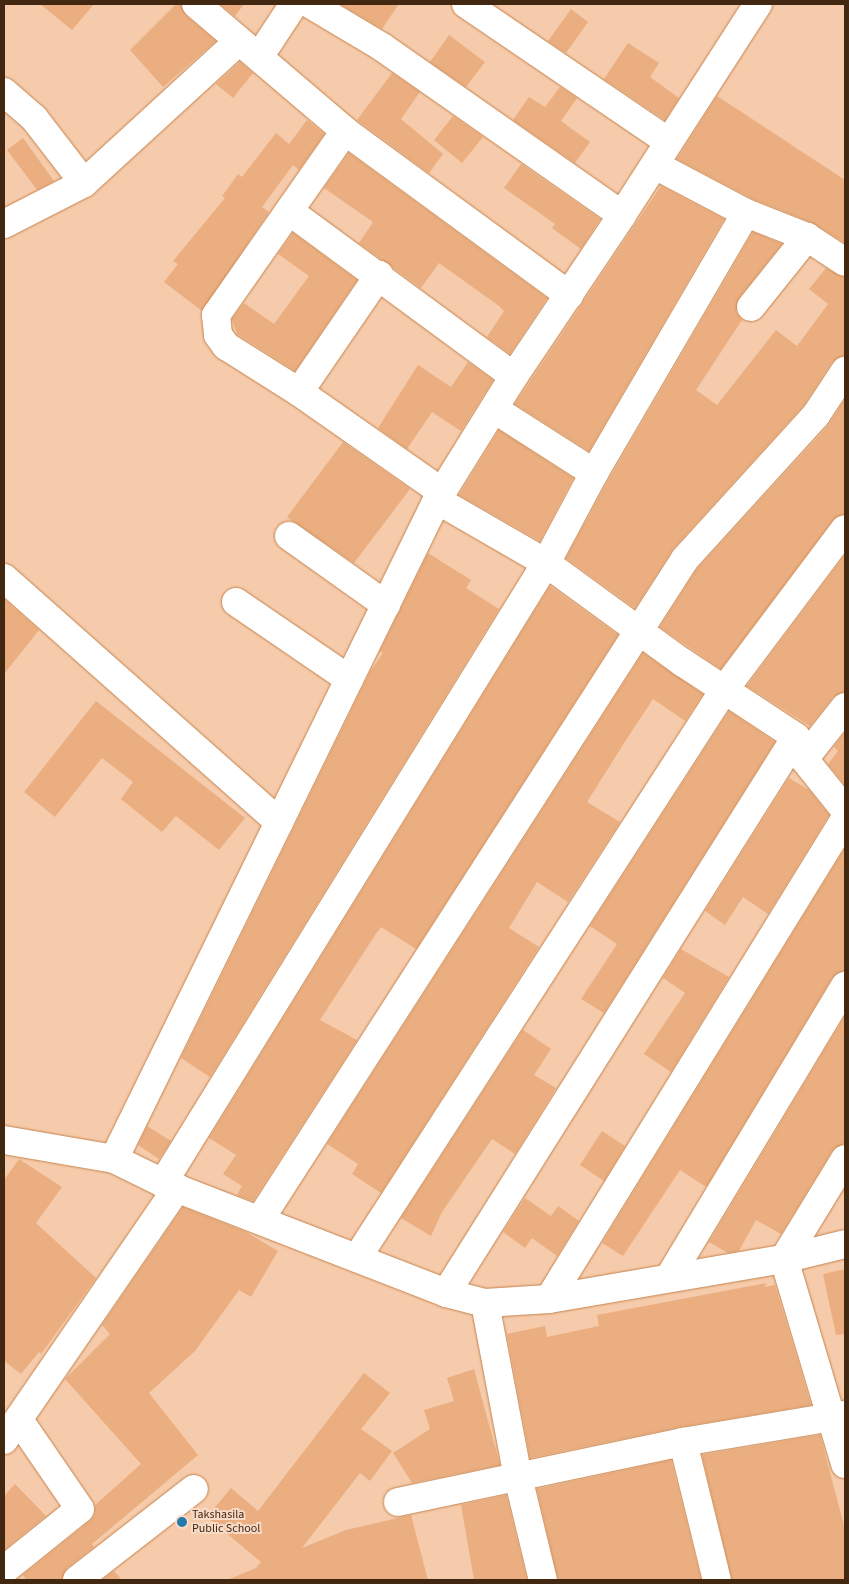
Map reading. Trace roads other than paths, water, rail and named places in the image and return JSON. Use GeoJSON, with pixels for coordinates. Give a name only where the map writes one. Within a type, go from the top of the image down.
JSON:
{"type":"FeatureCollection","features":[{"type":"Feature","properties":{"kind":"street"},"geometry":{"type":"LineString","coordinates":[[196,4],[345,131],[568,295]]}},
{"type":"Feature","properties":{"kind":"street"},"geometry":{"type":"LineString","coordinates":[[4,224],[84,183],[249,49],[294,4]]}},
{"type":"Feature","properties":{"kind":"street"},"geometry":{"type":"LineString","coordinates":[[310,4],[382,47],[622,215]]}},
{"type":"Feature","properties":{"kind":"street"},"geometry":{"type":"LineString","coordinates":[[466,4],[662,153],[746,213],[806,237],[845,262]]}},
{"type":"Feature","properties":{"kind":"street"},"geometry":{"type":"LineString","coordinates":[[114,1159],[440,496],[514,376],[622,215],[758,4]]}},
{"type":"Feature","properties":{"kind":"street"},"geometry":{"type":"LineString","coordinates":[[4,92],[34,118],[84,183]]}},
{"type":"Feature","properties":{"kind":"street"},"geometry":{"type":"LineString","coordinates":[[345,131],[214,322],[218,335],[226,346],[299,392],[440,496],[546,563],[724,690],[800,748],[845,810]]}},
{"type":"Feature","properties":{"kind":"street"},"geometry":{"type":"LineString","coordinates":[[289,211],[379,275],[514,376]]}},
{"type":"Feature","properties":{"kind":"street"},"geometry":{"type":"LineString","coordinates":[[4,1570],[80,1509],[11,1430],[170,1185],[546,563],[594,473],[746,213]]}},
{"type":"Feature","properties":{"kind":"street"},"geometry":{"type":"LineString","coordinates":[[751,307],[806,237]]}},
{"type":"Feature","properties":{"kind":"street"},"geometry":{"type":"LineString","coordinates":[[299,392],[379,275]]}},
{"type":"Feature","properties":{"kind":"street"},"geometry":{"type":"LineString","coordinates":[[261,1218],[685,560],[816,415],[845,370]]}},
{"type":"Feature","properties":{"kind":"street"},"geometry":{"type":"LineString","coordinates":[[494,409],[594,473]]}},
{"type":"Feature","properties":{"kind":"street"},"geometry":{"type":"LineString","coordinates":[[357,1258],[724,690],[845,529]]}},
{"type":"Feature","properties":{"kind":"street"},"geometry":{"type":"LineString","coordinates":[[289,536],[386,604]]}},
{"type":"Feature","properties":{"kind":"street"},"geometry":{"type":"LineString","coordinates":[[4,578],[279,822]]}},
{"type":"Feature","properties":{"kind":"street"},"geometry":{"type":"LineString","coordinates":[[236,602],[350,678]]}},
{"type":"Feature","properties":{"kind":"street"},"geometry":{"type":"LineString","coordinates":[[446,1292],[800,748],[845,707]]}},
{"type":"Feature","properties":{"kind":"street"},"geometry":{"type":"LineString","coordinates":[[549,1299],[845,819]]}},
{"type":"Feature","properties":{"kind":"street"},"geometry":{"type":"LineString","coordinates":[[670,1276],[845,986]]}},
{"type":"Feature","properties":{"kind":"street"},"geometry":{"type":"LineString","coordinates":[[4,1140],[114,1159],[170,1185],[261,1218],[357,1258],[446,1292],[485,1303],[549,1299],[670,1276],[784,1259],[845,1244]]}},
{"type":"Feature","properties":{"kind":"street"},"geometry":{"type":"LineString","coordinates":[[784,1259],[845,1159]]}},
{"type":"Feature","properties":{"kind":"street"},"geometry":{"type":"LineString","coordinates":[[784,1259],[838,1416],[845,1464]]}},
{"type":"Feature","properties":{"kind":"street"},"geometry":{"type":"LineString","coordinates":[[485,1303],[518,1477],[543,1580]]}},
{"type":"Feature","properties":{"kind":"street"},"geometry":{"type":"LineString","coordinates":[[398,1502],[683,1442],[838,1416]]}},
{"type":"Feature","properties":{"kind":"street"},"geometry":{"type":"LineString","coordinates":[[683,1442],[717,1580]]}},
{"type":"Feature","properties":{"kind":"street"},"geometry":{"type":"LineString","coordinates":[[76,1580],[194,1489]]}},
{"type":"Feature","properties":{"kind":"place","name":"Takshasila Public School"},"geometry":{"type":"Point","coordinates":[182,1522]}}]}
